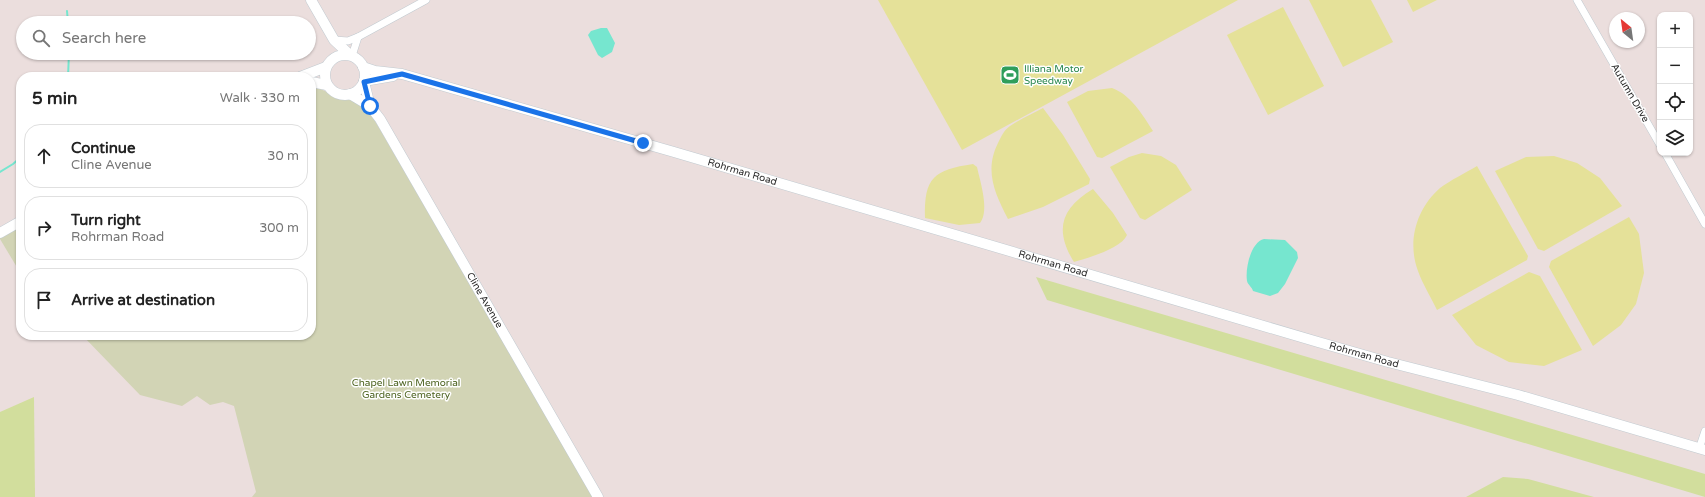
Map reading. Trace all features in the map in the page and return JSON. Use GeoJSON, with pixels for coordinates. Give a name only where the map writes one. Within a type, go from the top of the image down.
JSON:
{"type":"FeatureCollection","features":[{"type":"Feature","properties":{"kind":"street"},"geometry":{"type":"LineString","coordinates":[[311,0],[334,40],[351,56],[359,60],[363,67],[365,74],[364,82],[360,89],[350,94],[337,94],[327,85],[324,76],[334,40]]}},
{"type":"Feature","properties":{"kind":"street"},"geometry":{"type":"LineString","coordinates":[[334,40],[348,41],[358,37],[426,0]]}},
{"type":"Feature","properties":{"kind":"street","name":"Autumn Drive"},"geometry":{"type":"LineString","coordinates":[[1577,0],[1657,140]]}},
{"type":"Feature","properties":{"kind":"street"},"geometry":{"type":"LineString","coordinates":[[351,56],[358,37]]}},
{"type":"Feature","properties":{"kind":"street"},"geometry":{"type":"LineString","coordinates":[[311,72],[327,65],[336,57],[351,56]]}},
{"type":"Feature","properties":{"kind":"street","name":"Rohrman Road"},"geometry":{"type":"LineString","coordinates":[[363,67],[375,71],[402,74],[674,152],[1325,344],[1518,395],[1702,450]]}},
{"type":"Feature","properties":{"kind":"street","name":"Rohrman Road"},"geometry":{"type":"LineString","coordinates":[[364,82],[402,74]]}},
{"type":"Feature","properties":{"kind":"street","name":"Cline Avenue"},"geometry":{"type":"LineString","coordinates":[[364,82],[370,106],[384,126],[598,497]]}},
{"type":"Feature","properties":{"kind":"street"},"geometry":{"type":"LineString","coordinates":[[316,83],[327,85]]}},
{"type":"Feature","properties":{"kind":"street","name":"Cline Avenue"},"geometry":{"type":"LineString","coordinates":[[350,94],[370,106]]}},
{"type":"Feature","properties":{"kind":"street"},"geometry":{"type":"LineString","coordinates":[[1667,156],[1705,224]]}},
{"type":"Feature","properties":{"kind":"street"},"geometry":{"type":"LineString","coordinates":[[0,233],[16,224]]}},
{"type":"Feature","properties":{"kind":"street"},"geometry":{"type":"LineString","coordinates":[[1702,450],[1705,431]]}},
{"type":"Feature","properties":{"kind":"shaded area","name":"Illiana Motor Speedway"},"geometry":{"type":"Polygon","coordinates":[[[878,0],[1238,0],[962,150],[878,0]]]}},
{"type":"Feature","properties":{"kind":"shaded area"},"geometry":{"type":"Polygon","coordinates":[[[1309,0],[1371,0],[1393,42],[1343,67],[1309,0]]]}},
{"type":"Feature","properties":{"kind":"shaded area"},"geometry":{"type":"Polygon","coordinates":[[[1407,0],[1437,0],[1413,12],[1407,0]]]}},
{"type":"Feature","properties":{"kind":"shaded area"},"geometry":{"type":"Polygon","coordinates":[[[1283,7],[1324,86],[1268,115],[1227,35],[1283,7]]]}},
{"type":"Feature","properties":{"kind":"shaded area"},"geometry":{"type":"Polygon","coordinates":[[[607,28],[615,43],[612,52],[602,58],[598,55],[588,35],[591,31],[607,28]]]}},
{"type":"Feature","properties":{"kind":"shaded area"},"geometry":{"type":"Polygon","coordinates":[[[1112,88],[1125,95],[1130,100],[1153,131],[1102,158],[1097,157],[1067,102],[1088,91],[1112,88]]]}},
{"type":"Feature","properties":{"kind":"shaded area"},"geometry":{"type":"Polygon","coordinates":[[[1043,108],[1063,135],[1090,179],[1089,184],[1043,207],[1008,219],[999,201],[993,182],[992,163],[994,153],[1004,132],[1008,128],[1043,108]]]}},
{"type":"Feature","properties":{"kind":"shaded area"},"geometry":{"type":"Polygon","coordinates":[[[1142,153],[1161,156],[1176,165],[1192,190],[1145,220],[1140,218],[1110,167],[1129,157],[1142,153]]]}},
{"type":"Feature","properties":{"kind":"shaded area"},"geometry":{"type":"Polygon","coordinates":[[[1554,156],[1577,163],[1600,178],[1622,206],[1544,251],[1538,249],[1495,171],[1526,157],[1554,156]]]}},
{"type":"Feature","properties":{"kind":"shaded area"},"geometry":{"type":"Polygon","coordinates":[[[973,164],[977,167],[984,204],[983,218],[980,223],[959,225],[925,218],[925,204],[929,184],[934,178],[940,173],[949,169],[973,164]]]}},
{"type":"Feature","properties":{"kind":"shaded area"},"geometry":{"type":"Polygon","coordinates":[[[1477,166],[1528,256],[1527,260],[1437,310],[1420,276],[1415,260],[1413,249],[1416,226],[1425,206],[1440,188],[1477,166]]]}},
{"type":"Feature","properties":{"kind":"shaded area"},"geometry":{"type":"Polygon","coordinates":[[[1093,189],[1113,213],[1127,235],[1124,240],[1111,249],[1074,262],[1064,240],[1064,221],[1074,204],[1082,196],[1093,189]]]}},
{"type":"Feature","properties":{"kind":"shaded area"},"geometry":{"type":"Polygon","coordinates":[[[1629,217],[1639,234],[1644,273],[1636,304],[1621,325],[1593,346],[1549,267],[1551,261],[1629,217]]]}},
{"type":"Feature","properties":{"kind":"shaded area"},"geometry":{"type":"Polygon","coordinates":[[[1264,239],[1285,240],[1297,252],[1298,258],[1285,284],[1278,293],[1270,296],[1253,291],[1247,281],[1247,269],[1252,250],[1259,241],[1264,239]]]}},
{"type":"Feature","properties":{"kind":"shaded area"},"geometry":{"type":"Polygon","coordinates":[[[1529,272],[1540,276],[1582,350],[1544,366],[1509,362],[1476,345],[1452,315],[1529,272]]]}},
{"type":"Feature","properties":{"kind":"shaded area"},"geometry":{"type":"Polygon","coordinates":[[[1036,277],[1705,474],[1705,497],[1047,300],[1036,277]]]}},
{"type":"Feature","properties":{"kind":"shaded area"},"geometry":{"type":"Polygon","coordinates":[[[34,397],[35,497],[0,497],[0,412],[34,397]]]}},
{"type":"Feature","properties":{"kind":"shaded area"},"geometry":{"type":"Polygon","coordinates":[[[1503,477],[1528,479],[1594,497],[1466,497],[1503,477]]]}},
{"type":"Feature","properties":{"kind":"green space","name":"Chapel Lawn Memorial Gardens Cemetery"},"geometry":{"type":"Polygon","coordinates":[[[316,87],[334,95],[348,98],[361,105],[371,114],[593,497],[252,497],[256,492],[234,406],[223,402],[210,405],[197,396],[182,406],[140,395],[87,340],[316,340],[316,87]]]}},
{"type":"Feature","properties":{"kind":"green space"},"geometry":{"type":"Polygon","coordinates":[[[16,228],[16,266],[0,239],[0,236],[16,228]]]}},
{"type":"Feature","properties":{"kind":"waterway"},"geometry":{"type":"LineString","coordinates":[[67,11],[67,16]]}},
{"type":"Feature","properties":{"kind":"waterway"},"geometry":{"type":"LineString","coordinates":[[68,72],[69,60]]}},
{"type":"Feature","properties":{"kind":"waterway"},"geometry":{"type":"LineString","coordinates":[[0,172],[16,161]]}},
{"type":"Feature","properties":{"kind":"place","name":"Illiana Motor Speedway"},"geometry":{"type":"Point","coordinates":[1010,75]}},
{"type":"Feature","properties":{"kind":"route"},"geometry":{"type":"LineString","coordinates":[[370,106],[364,82],[402,74],[643,143]]}}]}
